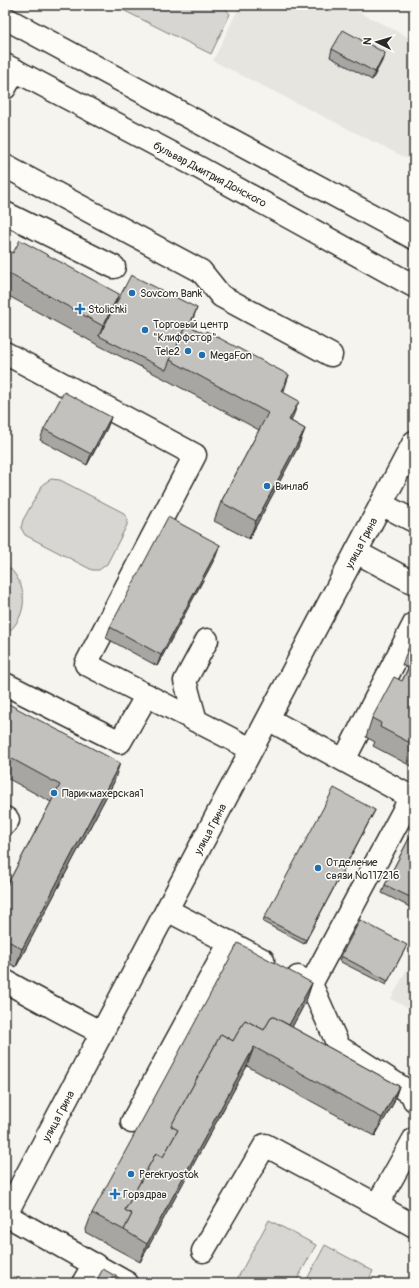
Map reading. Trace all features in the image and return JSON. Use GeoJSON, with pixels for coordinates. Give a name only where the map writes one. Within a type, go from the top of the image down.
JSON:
{"type":"FeatureCollection","features":[{"type":"Feature","properties":{"kind":"street"},"geometry":{"type":"LineString","coordinates":[[5,18],[414,238]]}},
{"type":"Feature","properties":{"kind":"street","name":"бульвар Дмитрия Донского"},"geometry":{"type":"LineString","coordinates":[[8,74],[198,167],[414,286]]}},
{"type":"Feature","properties":{"kind":"street"},"geometry":{"type":"LineString","coordinates":[[5,166],[201,271],[222,296],[331,355]]}},
{"type":"Feature","properties":{"kind":"street"},"geometry":{"type":"LineString","coordinates":[[5,213],[114,267]]}},
{"type":"Feature","properties":{"kind":"street"},"geometry":{"type":"LineString","coordinates":[[5,353],[195,455],[86,664],[252,749]]}},
{"type":"Feature","properties":{"kind":"street","name":"улица Грина"},"geometry":{"type":"LineString","coordinates":[[7,1207],[102,1033],[414,442]]}},
{"type":"Feature","properties":{"kind":"street"},"geometry":{"type":"LineString","coordinates":[[381,504],[414,521]]}},
{"type":"Feature","properties":{"kind":"street"},"geometry":{"type":"LineString","coordinates":[[356,552],[414,583]]}},
{"type":"Feature","properties":{"kind":"street"},"geometry":{"type":"LineString","coordinates":[[344,760],[414,624]]}},
{"type":"Feature","properties":{"kind":"street"},"geometry":{"type":"LineString","coordinates":[[196,721],[185,681],[207,640]]}},
{"type":"Feature","properties":{"kind":"street"},"geometry":{"type":"LineString","coordinates":[[5,684],[120,742],[147,696]]}},
{"type":"Feature","properties":{"kind":"street"},"geometry":{"type":"LineString","coordinates":[[268,719],[412,797],[311,984]]}},
{"type":"Feature","properties":{"kind":"street"},"geometry":{"type":"LineString","coordinates":[[5,818],[8,820],[5,824]]}},
{"type":"Feature","properties":{"kind":"street"},"geometry":{"type":"LineString","coordinates":[[167,910],[311,984],[339,1047],[412,1094],[414,1100]]}},
{"type":"Feature","properties":{"kind":"street"},"geometry":{"type":"LineString","coordinates":[[132,1122],[230,942]]}},
{"type":"Feature","properties":{"kind":"street"},"geometry":{"type":"LineString","coordinates":[[5,981],[45,1004],[102,1033]]}},
{"type":"Feature","properties":{"kind":"street"},"geometry":{"type":"LineString","coordinates":[[377,1205],[414,1139]]}},
{"type":"Feature","properties":{"kind":"street"},"geometry":{"type":"LineString","coordinates":[[203,1251],[265,1145],[414,1226]]}},
{"type":"Feature","properties":{"kind":"street"},"geometry":{"type":"LineString","coordinates":[[7,1207],[94,1264],[127,1283]]}},
{"type":"Feature","properties":{"kind":"street"},"geometry":{"type":"LineString","coordinates":[[83,1283],[94,1264]]}},
{"type":"Feature","properties":{"kind":"shaded area"},"geometry":{"type":"Polygon","coordinates":[[[117,5],[226,5],[225,8],[230,14],[211,54],[121,9],[117,5]]]}},
{"type":"Feature","properties":{"kind":"shaded area"},"geometry":{"type":"Polygon","coordinates":[[[240,5],[345,5],[414,40],[414,162],[213,61],[240,5]]]}},
{"type":"Feature","properties":{"kind":"shaded area"},"geometry":{"type":"Polygon","coordinates":[[[51,479],[60,480],[122,512],[127,518],[127,525],[107,564],[99,570],[92,570],[25,535],[21,528],[23,520],[43,484],[51,479]]]}},
{"type":"Feature","properties":{"kind":"shaded area"},"geometry":{"type":"Polygon","coordinates":[[[5,564],[19,580],[23,600],[19,619],[5,635],[5,564]]]}},
{"type":"Feature","properties":{"kind":"shaded area"},"geometry":{"type":"Polygon","coordinates":[[[414,956],[414,1011],[391,999],[414,956]]]}},
{"type":"Feature","properties":{"kind":"shaded area"},"geometry":{"type":"Polygon","coordinates":[[[269,1220],[316,1245],[295,1283],[235,1283],[269,1220]]]}},
{"type":"Feature","properties":{"kind":"shaded area"},"geometry":{"type":"Polygon","coordinates":[[[325,1245],[373,1271],[367,1283],[305,1283],[325,1245]]]}},
{"type":"Feature","properties":{"kind":"building"},"geometry":{"type":"Polygon","coordinates":[[[343,30],[385,53],[375,72],[332,49],[343,30]]]}},
{"type":"Feature","properties":{"kind":"building"},"geometry":{"type":"Polygon","coordinates":[[[20,240],[119,294],[103,326],[6,272],[5,274],[5,249],[13,253],[20,240]]]}},
{"type":"Feature","properties":{"kind":"building","name":"Торговый центр \"Клиффстор\""},"geometry":{"type":"Polygon","coordinates":[[[131,275],[197,308],[189,326],[187,325],[166,370],[99,336],[131,275]]]}},
{"type":"Feature","properties":{"kind":"building"},"geometry":{"type":"Polygon","coordinates":[[[187,325],[204,333],[206,331],[289,375],[281,391],[299,401],[289,420],[305,429],[256,521],[221,502],[268,413],[170,360],[187,325]]]}},
{"type":"Feature","properties":{"kind":"building"},"geometry":{"type":"Polygon","coordinates":[[[64,392],[111,417],[91,454],[44,429],[64,392]]]}},
{"type":"Feature","properties":{"kind":"building"},"geometry":{"type":"Polygon","coordinates":[[[168,517],[220,545],[161,655],[110,627],[168,517]]]}},
{"type":"Feature","properties":{"kind":"building"},"geometry":{"type":"Polygon","coordinates":[[[414,637],[414,649],[409,646],[414,637]]]}},
{"type":"Feature","properties":{"kind":"building"},"geometry":{"type":"Polygon","coordinates":[[[414,657],[414,745],[380,727],[381,723],[372,718],[394,677],[402,681],[414,657]]]}},
{"type":"Feature","properties":{"kind":"building"},"geometry":{"type":"Polygon","coordinates":[[[5,702],[120,763],[22,949],[5,939],[5,889],[60,785],[5,755],[5,702]]]}},
{"type":"Feature","properties":{"kind":"building","name":"Отделение связи №117216"},"geometry":{"type":"Polygon","coordinates":[[[334,788],[375,810],[306,940],[264,918],[334,788]]]}},
{"type":"Feature","properties":{"kind":"building"},"geometry":{"type":"Polygon","coordinates":[[[414,829],[414,899],[385,885],[414,829]]]}},
{"type":"Feature","properties":{"kind":"building"},"geometry":{"type":"Polygon","coordinates":[[[360,920],[407,945],[388,981],[341,956],[360,920]]]}},
{"type":"Feature","properties":{"kind":"building"},"geometry":{"type":"Polygon","coordinates":[[[238,943],[312,983],[289,1025],[272,1016],[264,1030],[245,1020],[233,1041],[221,1034],[171,1126],[178,1130],[163,1157],[156,1153],[125,1210],[132,1214],[124,1230],[92,1213],[238,943]]]}},
{"type":"Feature","properties":{"kind":"building"},"geometry":{"type":"Polygon","coordinates":[[[272,1016],[399,1086],[382,1118],[254,1047],[147,1244],[124,1230],[132,1214],[125,1210],[156,1153],[163,1157],[178,1130],[171,1126],[221,1034],[233,1041],[245,1020],[264,1030],[272,1016]]]}},
{"type":"Feature","properties":{"kind":"building"},"geometry":{"type":"Polygon","coordinates":[[[103,1269],[128,1283],[95,1283],[103,1269]]]}},
{"type":"Feature","properties":{"kind":"place","name":"Sovcom Bank"},"geometry":{"type":"Point","coordinates":[132,293]}},
{"type":"Feature","properties":{"kind":"place","name":"Stolichki"},"geometry":{"type":"Point","coordinates":[80,309]}},
{"type":"Feature","properties":{"kind":"place","name":"Торговый центр \"Клиффстор\""},"geometry":{"type":"Point","coordinates":[145,330]}},
{"type":"Feature","properties":{"kind":"place","name":"Tele2"},"geometry":{"type":"Point","coordinates":[188,351]}},
{"type":"Feature","properties":{"kind":"place","name":"MegaFon"},"geometry":{"type":"Point","coordinates":[202,355]}},
{"type":"Feature","properties":{"kind":"place","name":"Винлаб"},"geometry":{"type":"Point","coordinates":[267,486]}},
{"type":"Feature","properties":{"kind":"place","name":"Парикмахерская1"},"geometry":{"type":"Point","coordinates":[54,793]}},
{"type":"Feature","properties":{"kind":"place","name":"Отделение связи №117216"},"geometry":{"type":"Point","coordinates":[318,868]}},
{"type":"Feature","properties":{"kind":"place","name":"Perekryostok"},"geometry":{"type":"Point","coordinates":[131,1174]}},
{"type":"Feature","properties":{"kind":"place","name":"Горздрав"},"geometry":{"type":"Point","coordinates":[115,1194]}}]}
